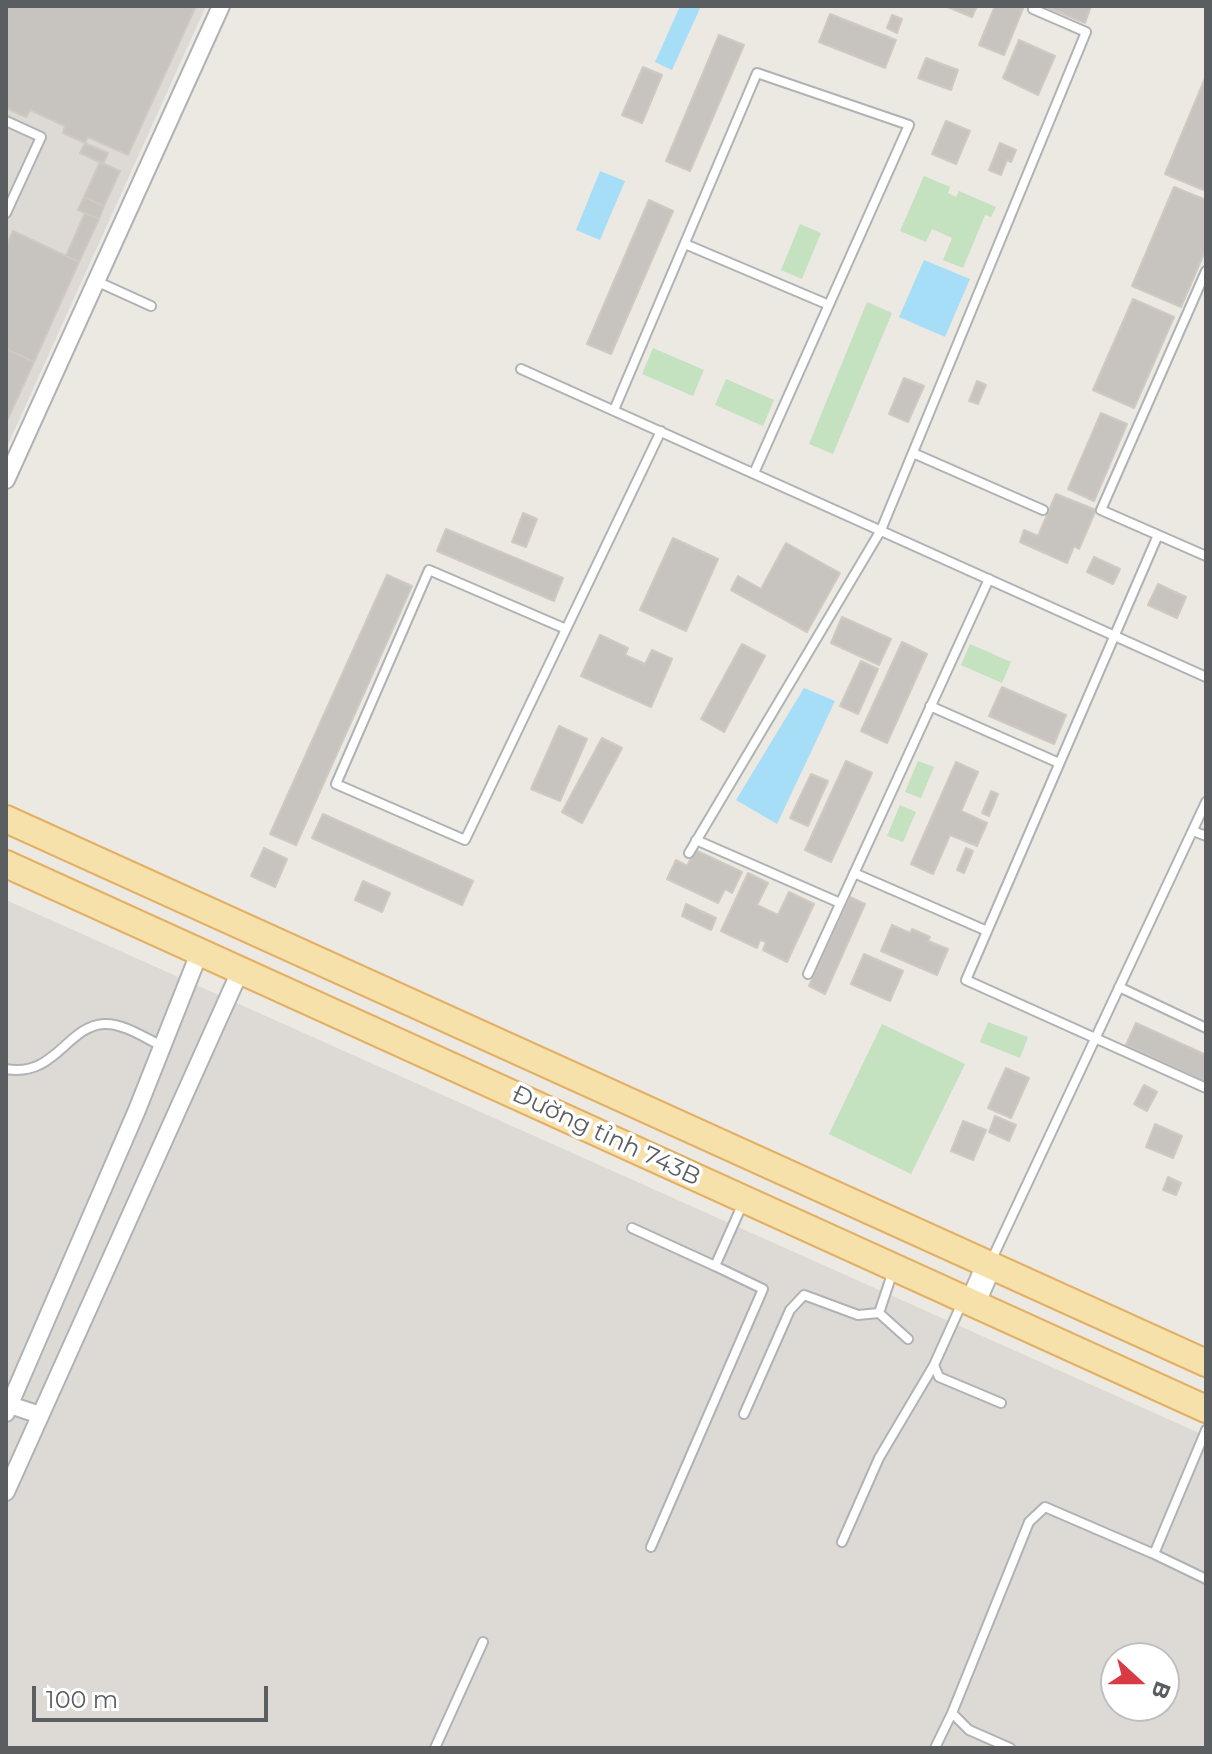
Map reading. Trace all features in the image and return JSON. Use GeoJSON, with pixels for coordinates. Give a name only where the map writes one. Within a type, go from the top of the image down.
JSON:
{"type":"FeatureCollection","features":[{"type":"Feature","properties":{"kind":"main road","name":"Đường tỉnh 743B"},"geometry":{"type":"LineString","coordinates":[[6,819],[1206,1363]]}},
{"type":"Feature","properties":{"kind":"main road","name":"Đường tỉnh 743B"},"geometry":{"type":"LineString","coordinates":[[6,864],[1206,1409]]}},
{"type":"Feature","properties":{"kind":"main road"},"geometry":{"type":"LineString","coordinates":[[968,1300],[989,1265]]}},
{"type":"Feature","properties":{"kind":"street"},"geometry":{"type":"LineString","coordinates":[[6,480],[221,6]]}},
{"type":"Feature","properties":{"kind":"street"},"geometry":{"type":"LineString","coordinates":[[40,1415],[8,1409],[200,951]]}},
{"type":"Feature","properties":{"kind":"street"},"geometry":{"type":"LineString","coordinates":[[6,1492],[241,969]]}},
{"type":"Feature","properties":{"kind":"lane"},"geometry":{"type":"LineString","coordinates":[[689,853],[881,530],[1086,32],[1033,9]]}},
{"type":"Feature","properties":{"kind":"lane"},"geometry":{"type":"LineString","coordinates":[[614,410],[757,73],[909,125],[754,473]]}},
{"type":"Feature","properties":{"kind":"lane"},"geometry":{"type":"LineString","coordinates":[[6,121],[41,137],[6,213]]}},
{"type":"Feature","properties":{"kind":"lane"},"geometry":{"type":"LineString","coordinates":[[685,244],[829,305]]}},
{"type":"Feature","properties":{"kind":"lane"},"geometry":{"type":"LineString","coordinates":[[1206,271],[1101,510],[1206,556]]}},
{"type":"Feature","properties":{"kind":"lane"},"geometry":{"type":"LineString","coordinates":[[96,281],[151,306]]}},
{"type":"Feature","properties":{"kind":"lane"},"geometry":{"type":"LineString","coordinates":[[521,369],[1206,677]]}},
{"type":"Feature","properties":{"kind":"lane"},"geometry":{"type":"LineString","coordinates":[[566,629],[429,570],[336,784],[465,840],[661,431]]}},
{"type":"Feature","properties":{"kind":"lane"},"geometry":{"type":"LineString","coordinates":[[913,453],[1043,510]]}},
{"type":"Feature","properties":{"kind":"lane"},"geometry":{"type":"LineString","coordinates":[[1158,535],[966,980],[1206,1088]]}},
{"type":"Feature","properties":{"kind":"lane"},"geometry":{"type":"LineString","coordinates":[[808,974],[989,579]]}},
{"type":"Feature","properties":{"kind":"lane"},"geometry":{"type":"LineString","coordinates":[[930,706],[1059,763]]}},
{"type":"Feature","properties":{"kind":"lane"},"geometry":{"type":"LineString","coordinates":[[989,1265],[1206,802]]}},
{"type":"Feature","properties":{"kind":"lane"},"geometry":{"type":"LineString","coordinates":[[1193,831],[1206,836]]}},
{"type":"Feature","properties":{"kind":"lane"},"geometry":{"type":"LineString","coordinates":[[696,840],[840,903]]}},
{"type":"Feature","properties":{"kind":"lane"},"geometry":{"type":"LineString","coordinates":[[854,873],[987,931]]}},
{"type":"Feature","properties":{"kind":"lane"},"geometry":{"type":"LineString","coordinates":[[1119,987],[1206,1028]]}},
{"type":"Feature","properties":{"kind":"lane"},"geometry":{"type":"LineString","coordinates":[[6,1069],[37,1068],[85,1031],[103,1024],[121,1027],[162,1046]]}},
{"type":"Feature","properties":{"kind":"lane"},"geometry":{"type":"LineString","coordinates":[[715,1266],[745,1199]]}},
{"type":"Feature","properties":{"kind":"lane"},"geometry":{"type":"LineString","coordinates":[[632,1228],[763,1289],[651,1547]]}},
{"type":"Feature","properties":{"kind":"lane"},"geometry":{"type":"LineString","coordinates":[[879,1313],[894,1267]]}},
{"type":"Feature","properties":{"kind":"lane"},"geometry":{"type":"LineString","coordinates":[[744,1414],[790,1310],[804,1295],[858,1315],[879,1313],[908,1339]]}},
{"type":"Feature","properties":{"kind":"lane"},"geometry":{"type":"LineString","coordinates":[[842,1542],[879,1458],[968,1300]]}},
{"type":"Feature","properties":{"kind":"lane"},"geometry":{"type":"LineString","coordinates":[[934,1365],[939,1377],[1001,1403]]}},
{"type":"Feature","properties":{"kind":"lane"},"geometry":{"type":"LineString","coordinates":[[1154,1554],[1206,1430]]}},
{"type":"Feature","properties":{"kind":"lane"},"geometry":{"type":"LineString","coordinates":[[935,1748],[1029,1522],[1045,1507],[1206,1579]]}},
{"type":"Feature","properties":{"kind":"lane"},"geometry":{"type":"LineString","coordinates":[[435,1748],[483,1642]]}},
{"type":"Feature","properties":{"kind":"lane"},"geometry":{"type":"LineString","coordinates":[[952,1713],[969,1730],[1010,1748]]}},
{"type":"Feature","properties":{"kind":"shaded area"},"geometry":{"type":"Polygon","coordinates":[[[6,6],[206,6],[6,449],[6,6]]]}},
{"type":"Feature","properties":{"kind":"shaded area"},"geometry":{"type":"Polygon","coordinates":[[[6,900],[1206,1436],[1206,1748],[6,1748],[6,900]]]}},
{"type":"Feature","properties":{"kind":"green space"},"geometry":{"type":"Polygon","coordinates":[[[924,176],[950,187],[948,193],[956,197],[959,191],[996,207],[991,217],[985,215],[963,268],[943,260],[952,238],[932,229],[926,242],[900,231],[924,176]]]}},
{"type":"Feature","properties":{"kind":"green space"},"geometry":{"type":"Polygon","coordinates":[[[800,224],[821,233],[802,279],[781,270],[800,224]]]}},
{"type":"Feature","properties":{"kind":"green space"},"geometry":{"type":"Polygon","coordinates":[[[867,302],[892,313],[833,454],[809,444],[867,302]]]}},
{"type":"Feature","properties":{"kind":"green space"},"geometry":{"type":"Polygon","coordinates":[[[653,348],[704,370],[693,396],[642,374],[653,348]]]}},
{"type":"Feature","properties":{"kind":"green space"},"geometry":{"type":"Polygon","coordinates":[[[726,379],[774,400],[763,426],[715,405],[726,379]]]}},
{"type":"Feature","properties":{"kind":"green space"},"geometry":{"type":"Polygon","coordinates":[[[970,644],[1011,662],[1002,683],[961,665],[970,644]]]}},
{"type":"Feature","properties":{"kind":"green space"},"geometry":{"type":"Polygon","coordinates":[[[918,761],[934,767],[921,798],[905,792],[918,761]]]}},
{"type":"Feature","properties":{"kind":"green space"},"geometry":{"type":"Polygon","coordinates":[[[900,805],[916,812],[903,842],[887,836],[900,805]]]}},
{"type":"Feature","properties":{"kind":"green space"},"geometry":{"type":"Polygon","coordinates":[[[988,1022],[1028,1037],[1020,1058],[980,1042],[988,1022]]]}},
{"type":"Feature","properties":{"kind":"green space"},"geometry":{"type":"Polygon","coordinates":[[[882,1024],[965,1064],[911,1174],[829,1134],[882,1024]]]}},
{"type":"Feature","properties":{"kind":"water"},"geometry":{"type":"Polygon","coordinates":[[[680,6],[701,6],[672,70],[655,62],[680,6]]]}},
{"type":"Feature","properties":{"kind":"water"},"geometry":{"type":"Polygon","coordinates":[[[600,171],[625,181],[600,240],[576,230],[600,171]]]}},
{"type":"Feature","properties":{"kind":"water"},"geometry":{"type":"Polygon","coordinates":[[[924,260],[970,279],[945,337],[899,317],[924,260]]]}},
{"type":"Feature","properties":{"kind":"water"},"geometry":{"type":"Polygon","coordinates":[[[804,688],[835,701],[777,824],[736,800],[804,688]]]}},
{"type":"Feature","properties":{"kind":"building"},"geometry":{"type":"Polygon","coordinates":[[[6,6],[196,6],[128,155],[88,137],[85,143],[63,133],[65,126],[30,110],[26,117],[6,108],[6,6]]]}},
{"type":"Feature","properties":{"kind":"building"},"geometry":{"type":"Polygon","coordinates":[[[945,6],[977,6],[972,17],[945,6]]]}},
{"type":"Feature","properties":{"kind":"building"},"geometry":{"type":"Polygon","coordinates":[[[995,6],[1024,6],[1004,55],[979,45],[995,6]]]}},
{"type":"Feature","properties":{"kind":"building"},"geometry":{"type":"Polygon","coordinates":[[[1044,6],[1091,6],[1085,23],[1044,6]]]}},
{"type":"Feature","properties":{"kind":"building"},"geometry":{"type":"Polygon","coordinates":[[[830,14],[896,40],[885,68],[819,42],[830,14]]]}},
{"type":"Feature","properties":{"kind":"building"},"geometry":{"type":"Polygon","coordinates":[[[892,15],[902,19],[897,33],[887,28],[892,15]]]}},
{"type":"Feature","properties":{"kind":"building"},"geometry":{"type":"Polygon","coordinates":[[[719,35],[744,45],[690,171],[666,161],[719,35]]]}},
{"type":"Feature","properties":{"kind":"building"},"geometry":{"type":"Polygon","coordinates":[[[1019,40],[1055,56],[1038,95],[1003,78],[1019,40]]]}},
{"type":"Feature","properties":{"kind":"building"},"geometry":{"type":"Polygon","coordinates":[[[926,58],[958,70],[951,90],[918,78],[926,58]]]}},
{"type":"Feature","properties":{"kind":"building"},"geometry":{"type":"Polygon","coordinates":[[[643,67],[662,75],[642,123],[622,115],[643,67]]]}},
{"type":"Feature","properties":{"kind":"building"},"geometry":{"type":"Polygon","coordinates":[[[1206,76],[1206,191],[1165,174],[1206,76]]]}},
{"type":"Feature","properties":{"kind":"building"},"geometry":{"type":"Polygon","coordinates":[[[946,121],[970,131],[956,164],[932,154],[946,121]]]}},
{"type":"Feature","properties":{"kind":"building"},"geometry":{"type":"Polygon","coordinates":[[[85,143],[108,153],[103,164],[80,153],[85,143]]]}},
{"type":"Feature","properties":{"kind":"building"},"geometry":{"type":"Polygon","coordinates":[[[1000,143],[1016,150],[1011,162],[1007,160],[1001,175],[989,170],[1000,143]]]}},
{"type":"Feature","properties":{"kind":"building"},"geometry":{"type":"Polygon","coordinates":[[[100,162],[120,171],[104,206],[84,197],[100,162]]]}},
{"type":"Feature","properties":{"kind":"building"},"geometry":{"type":"Polygon","coordinates":[[[1174,187],[1206,200],[1206,249],[1181,307],[1132,286],[1174,187]]]}},
{"type":"Feature","properties":{"kind":"building"},"geometry":{"type":"Polygon","coordinates":[[[84,197],[104,206],[99,219],[78,210],[84,197]]]}},
{"type":"Feature","properties":{"kind":"building"},"geometry":{"type":"Polygon","coordinates":[[[649,200],[673,211],[611,354],[587,344],[649,200]]]}},
{"type":"Feature","properties":{"kind":"building"},"geometry":{"type":"Polygon","coordinates":[[[85,213],[99,219],[79,262],[66,256],[85,213]]]}},
{"type":"Feature","properties":{"kind":"building"},"geometry":{"type":"Polygon","coordinates":[[[13,231],[79,262],[34,362],[6,349],[6,247],[13,231]]]}},
{"type":"Feature","properties":{"kind":"building"},"geometry":{"type":"Polygon","coordinates":[[[1133,299],[1174,317],[1134,408],[1093,390],[1133,299]]]}},
{"type":"Feature","properties":{"kind":"building"},"geometry":{"type":"Polygon","coordinates":[[[6,349],[34,362],[6,423],[6,349]]]}},
{"type":"Feature","properties":{"kind":"building"},"geometry":{"type":"Polygon","coordinates":[[[904,378],[924,386],[908,422],[889,414],[904,378]]]}},
{"type":"Feature","properties":{"kind":"building"},"geometry":{"type":"Polygon","coordinates":[[[977,381],[986,385],[978,404],[969,401],[977,381]]]}},
{"type":"Feature","properties":{"kind":"building"},"geometry":{"type":"Polygon","coordinates":[[[1101,413],[1127,424],[1094,501],[1068,489],[1101,413]]]}},
{"type":"Feature","properties":{"kind":"building"},"geometry":{"type":"Polygon","coordinates":[[[1056,494],[1096,510],[1079,549],[1074,546],[1067,563],[1020,542],[1024,530],[1038,536],[1056,494]]]}},
{"type":"Feature","properties":{"kind":"building"},"geometry":{"type":"Polygon","coordinates":[[[523,513],[537,519],[526,547],[512,542],[523,513]]]}},
{"type":"Feature","properties":{"kind":"building"},"geometry":{"type":"Polygon","coordinates":[[[446,529],[563,578],[554,601],[437,551],[446,529]]]}},
{"type":"Feature","properties":{"kind":"building"},"geometry":{"type":"Polygon","coordinates":[[[673,538],[718,559],[686,631],[640,610],[673,538]]]}},
{"type":"Feature","properties":{"kind":"building"},"geometry":{"type":"Polygon","coordinates":[[[786,543],[840,573],[807,632],[731,590],[738,576],[761,589],[786,543]]]}},
{"type":"Feature","properties":{"kind":"building"},"geometry":{"type":"Polygon","coordinates":[[[1094,557],[1120,569],[1113,584],[1087,572],[1094,557]]]}},
{"type":"Feature","properties":{"kind":"building"},"geometry":{"type":"Polygon","coordinates":[[[387,575],[412,586],[296,845],[270,834],[387,575]]]}},
{"type":"Feature","properties":{"kind":"building"},"geometry":{"type":"Polygon","coordinates":[[[1158,584],[1186,597],[1177,618],[1148,605],[1158,584]]]}},
{"type":"Feature","properties":{"kind":"building"},"geometry":{"type":"Polygon","coordinates":[[[842,617],[891,639],[879,665],[831,643],[842,617]]]}},
{"type":"Feature","properties":{"kind":"building"},"geometry":{"type":"Polygon","coordinates":[[[600,635],[628,648],[625,655],[645,664],[652,650],[672,659],[651,707],[581,676],[600,635]]]}},
{"type":"Feature","properties":{"kind":"building"},"geometry":{"type":"Polygon","coordinates":[[[902,642],[927,654],[887,743],[861,731],[902,642]]]}},
{"type":"Feature","properties":{"kind":"building"},"geometry":{"type":"Polygon","coordinates":[[[742,644],[765,656],[724,732],[701,719],[742,644]]]}},
{"type":"Feature","properties":{"kind":"building"},"geometry":{"type":"Polygon","coordinates":[[[861,661],[878,669],[858,714],[840,706],[861,661]]]}},
{"type":"Feature","properties":{"kind":"building"},"geometry":{"type":"Polygon","coordinates":[[[1002,687],[1066,715],[1054,744],[989,716],[1002,687]]]}},
{"type":"Feature","properties":{"kind":"building"},"geometry":{"type":"Polygon","coordinates":[[[559,726],[587,739],[560,801],[531,789],[559,726]]]}},
{"type":"Feature","properties":{"kind":"building"},"geometry":{"type":"Polygon","coordinates":[[[602,738],[622,748],[582,823],[562,812],[602,738]]]}},
{"type":"Feature","properties":{"kind":"building"},"geometry":{"type":"Polygon","coordinates":[[[846,761],[872,773],[831,862],[805,850],[846,761]]]}},
{"type":"Feature","properties":{"kind":"building"},"geometry":{"type":"Polygon","coordinates":[[[956,762],[978,772],[961,811],[987,823],[977,846],[950,835],[933,874],[911,864],[956,762]]]}},
{"type":"Feature","properties":{"kind":"building"},"geometry":{"type":"Polygon","coordinates":[[[811,774],[828,781],[808,826],[790,818],[811,774]]]}},
{"type":"Feature","properties":{"kind":"building"},"geometry":{"type":"Polygon","coordinates":[[[991,791],[998,794],[989,816],[982,813],[991,791]]]}},
{"type":"Feature","properties":{"kind":"building"},"geometry":{"type":"Polygon","coordinates":[[[323,814],[473,881],[462,905],[312,838],[323,814]]]}},
{"type":"Feature","properties":{"kind":"building"},"geometry":{"type":"Polygon","coordinates":[[[264,848],[287,859],[275,887],[251,876],[264,848]]]}},
{"type":"Feature","properties":{"kind":"building"},"geometry":{"type":"Polygon","coordinates":[[[966,848],[973,851],[964,873],[957,870],[966,848]]]}},
{"type":"Feature","properties":{"kind":"building"},"geometry":{"type":"Polygon","coordinates":[[[695,850],[742,872],[732,893],[725,889],[718,903],[667,879],[676,860],[687,866],[695,850]]]}},
{"type":"Feature","properties":{"kind":"building"},"geometry":{"type":"Polygon","coordinates":[[[748,873],[768,883],[757,905],[778,915],[789,892],[814,904],[787,962],[763,950],[766,942],[760,940],[757,948],[721,931],[748,873]]]}},
{"type":"Feature","properties":{"kind":"building"},"geometry":{"type":"Polygon","coordinates":[[[363,881],[390,893],[382,912],[355,900],[363,881]]]}},
{"type":"Feature","properties":{"kind":"building"},"geometry":{"type":"Polygon","coordinates":[[[850,897],[865,904],[825,994],[809,986],[850,897]]]}},
{"type":"Feature","properties":{"kind":"building"},"geometry":{"type":"Polygon","coordinates":[[[686,904],[716,918],[711,930],[682,916],[686,904]]]}},
{"type":"Feature","properties":{"kind":"building"},"geometry":{"type":"Polygon","coordinates":[[[892,925],[910,933],[912,929],[930,937],[928,941],[948,949],[937,975],[881,951],[892,925]]]}},
{"type":"Feature","properties":{"kind":"building"},"geometry":{"type":"Polygon","coordinates":[[[864,954],[903,971],[890,1001],[851,984],[864,954]]]}},
{"type":"Feature","properties":{"kind":"building"},"geometry":{"type":"Polygon","coordinates":[[[1136,1023],[1206,1055],[1206,1082],[1126,1045],[1136,1023]]]}},
{"type":"Feature","properties":{"kind":"building"},"geometry":{"type":"Polygon","coordinates":[[[1006,1068],[1029,1078],[1011,1118],[988,1108],[1006,1068]]]}},
{"type":"Feature","properties":{"kind":"building"},"geometry":{"type":"Polygon","coordinates":[[[1144,1085],[1157,1092],[1147,1111],[1134,1104],[1144,1085]]]}},
{"type":"Feature","properties":{"kind":"building"},"geometry":{"type":"Polygon","coordinates":[[[995,1116],[1016,1125],[1009,1141],[989,1132],[995,1116]]]}},
{"type":"Feature","properties":{"kind":"building"},"geometry":{"type":"Polygon","coordinates":[[[963,1121],[986,1130],[973,1160],[951,1151],[963,1121]]]}},
{"type":"Feature","properties":{"kind":"building"},"geometry":{"type":"Polygon","coordinates":[[[1155,1124],[1182,1136],[1173,1158],[1146,1147],[1155,1124]]]}},
{"type":"Feature","properties":{"kind":"building"},"geometry":{"type":"Polygon","coordinates":[[[1168,1177],[1181,1183],[1176,1195],[1163,1190],[1168,1177]]]}}]}
